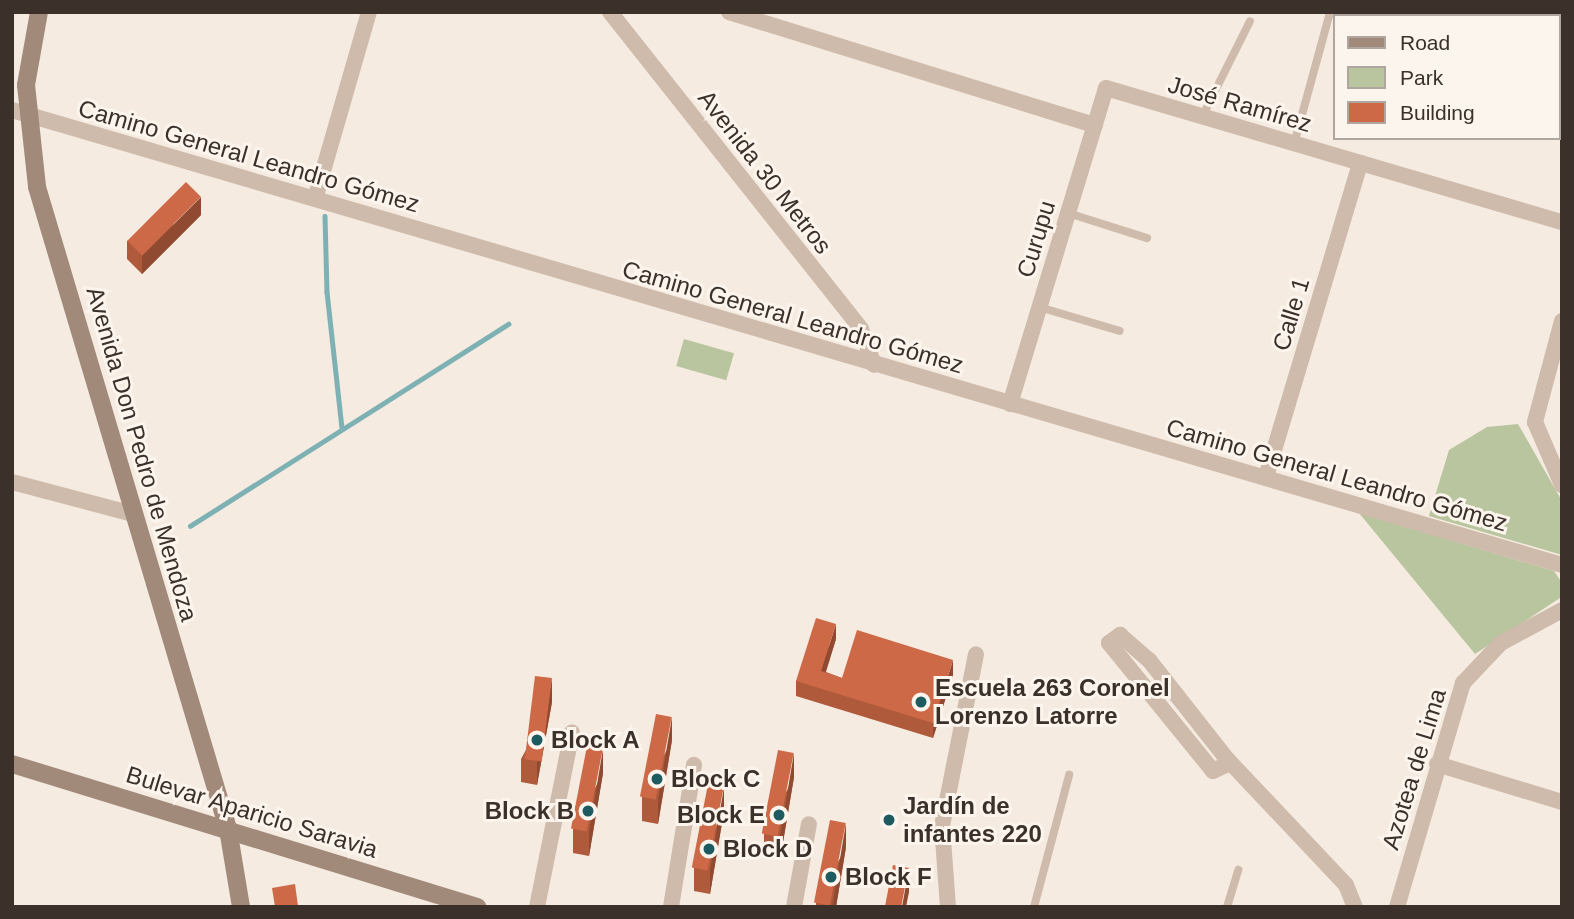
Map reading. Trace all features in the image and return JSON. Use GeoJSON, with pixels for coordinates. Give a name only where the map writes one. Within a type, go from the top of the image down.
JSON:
{"type":"FeatureCollection","features":[{"type":"Feature","properties":{"kind":"main road","name":"Avenida Don Pedro de Mendoza"},"geometry":{"type":"LineString","coordinates":[[39,12],[19,112],[37,187],[228,829],[241,907]]}},
{"type":"Feature","properties":{"kind":"main road","name":"Bulevar Aparicio Saravia"},"geometry":{"type":"LineString","coordinates":[[12,764],[478,907]]}},
{"type":"Feature","properties":{"kind":"street"},"geometry":{"type":"LineString","coordinates":[[315,199],[369,12]]}},
{"type":"Feature","properties":{"kind":"street","name":"Avenida 30 Metros"},"geometry":{"type":"LineString","coordinates":[[610,12],[861,329],[874,365]]}},
{"type":"Feature","properties":{"kind":"street"},"geometry":{"type":"LineString","coordinates":[[729,12],[1095,125]]}},
{"type":"Feature","properties":{"kind":"street","name":"Curupu"},"geometry":{"type":"LineString","coordinates":[[1010,404],[1107,88]]}},
{"type":"Feature","properties":{"kind":"street","name":"José Ramírez"},"geometry":{"type":"LineString","coordinates":[[1107,88],[1562,222]]}},
{"type":"Feature","properties":{"kind":"street","name":"Camino General Leandro Gómez"},"geometry":{"type":"LineString","coordinates":[[19,112],[1562,565]]}},
{"type":"Feature","properties":{"kind":"street","name":"Calle 1"},"geometry":{"type":"LineString","coordinates":[[1266,477],[1360,163]]}},
{"type":"Feature","properties":{"kind":"street"},"geometry":{"type":"LineString","coordinates":[[1562,321],[1535,422],[1562,485]]}},
{"type":"Feature","properties":{"kind":"street"},"geometry":{"type":"LineString","coordinates":[[12,482],[133,514]]}},
{"type":"Feature","properties":{"kind":"street","name":"Azotea de Lima"},"geometry":{"type":"LineString","coordinates":[[1396,907],[1456,700],[1472,670],[1501,643],[1562,610]]}},
{"type":"Feature","properties":{"kind":"street"},"geometry":{"type":"LineString","coordinates":[[1230,763],[1213,771],[1109,643],[1120,635],[1149,660],[1230,763],[1346,885],[1355,907]]}},
{"type":"Feature","properties":{"kind":"street"},"geometry":{"type":"LineString","coordinates":[[948,907],[942,826],[976,654]]}},
{"type":"Feature","properties":{"kind":"street"},"geometry":{"type":"LineString","coordinates":[[537,907],[572,732]]}},
{"type":"Feature","properties":{"kind":"street"},"geometry":{"type":"LineString","coordinates":[[1437,764],[1562,802]]}},
{"type":"Feature","properties":{"kind":"street"},"geometry":{"type":"LineString","coordinates":[[671,907],[694,765]]}},
{"type":"Feature","properties":{"kind":"street"},"geometry":{"type":"LineString","coordinates":[[794,907],[809,824]]}},
{"type":"Feature","properties":{"kind":"lane"},"geometry":{"type":"LineString","coordinates":[[1294,144],[1330,12]]}},
{"type":"Feature","properties":{"kind":"lane"},"geometry":{"type":"LineString","coordinates":[[1202,117],[1250,21]]}},
{"type":"Feature","properties":{"kind":"lane"},"geometry":{"type":"LineString","coordinates":[[1068,214],[1147,237]]}},
{"type":"Feature","properties":{"kind":"lane"},"geometry":{"type":"LineString","coordinates":[[1039,307],[1120,331]]}},
{"type":"Feature","properties":{"kind":"lane"},"geometry":{"type":"LineString","coordinates":[[1034,907],[1069,775]]}},
{"type":"Feature","properties":{"kind":"lane"},"geometry":{"type":"LineString","coordinates":[[1227,907],[1238,870]]}},
{"type":"Feature","properties":{"kind":"green space"},"geometry":{"type":"Polygon","coordinates":[[[684,339],[734,353],[726,380],[676,366],[684,339]]]}},
{"type":"Feature","properties":{"kind":"green space"},"geometry":{"type":"Polygon","coordinates":[[[1518,424],[1562,501],[1562,555],[1429,516],[1449,450],[1487,427],[1518,424]]]}},
{"type":"Feature","properties":{"kind":"green space"},"geometry":{"type":"Polygon","coordinates":[[[1359,513],[1554,571],[1560,580],[1560,598],[1475,654],[1359,513]]]}},
{"type":"Feature","properties":{"kind":"building"},"geometry":{"type":"Polygon","coordinates":[[[186,182],[201,197],[142,256],[127,241],[186,182]]]}},
{"type":"Feature","properties":{"kind":"building"},"geometry":{"type":"Polygon","coordinates":[[[816,618],[836,624],[821,671],[842,678],[857,630],[953,660],[933,723],[796,681],[816,618]]]}},
{"type":"Feature","properties":{"kind":"building","name":"Block A"},"geometry":{"type":"Polygon","coordinates":[[[535,676],[552,678],[542,761],[525,759],[535,676]]]}},
{"type":"Feature","properties":{"kind":"building"},"geometry":{"type":"Polygon","coordinates":[[[656,714],[672,717],[656,800],[640,796],[656,714]]]}},
{"type":"Feature","properties":{"kind":"building"},"geometry":{"type":"Polygon","coordinates":[[[587,746],[603,749],[587,832],[571,828],[587,746]]]}},
{"type":"Feature","properties":{"kind":"building"},"geometry":{"type":"Polygon","coordinates":[[[778,750],[794,753],[777,836],[762,833],[778,750]]]}},
{"type":"Feature","properties":{"kind":"building"},"geometry":{"type":"Polygon","coordinates":[[[708,784],[724,787],[707,870],[692,867],[708,784]]]}},
{"type":"Feature","properties":{"kind":"building"},"geometry":{"type":"Polygon","coordinates":[[[830,820],[846,823],[830,906],[814,902],[830,820]]]}},
{"type":"Feature","properties":{"kind":"building"},"geometry":{"type":"Polygon","coordinates":[[[893,865],[909,868],[901,907],[885,907],[893,865]]]}},
{"type":"Feature","properties":{"kind":"building"},"geometry":{"type":"Polygon","coordinates":[[[295,884],[298,906],[275,907],[272,888],[295,884]]]}},
{"type":"Feature","properties":{"kind":"waterway"},"geometry":{"type":"LineString","coordinates":[[325,216],[327,292],[342,427]]}},
{"type":"Feature","properties":{"kind":"waterway"},"geometry":{"type":"LineString","coordinates":[[190,526],[508,324]]}},
{"type":"Feature","properties":{"kind":"place","name":"Escuela 263 Coronel Lorenzo Latorre"},"geometry":{"type":"Point","coordinates":[921,702]}},
{"type":"Feature","properties":{"kind":"place","name":"Block A"},"geometry":{"type":"Point","coordinates":[537,740]}},
{"type":"Feature","properties":{"kind":"place","name":"Block C"},"geometry":{"type":"Point","coordinates":[657,779]}},
{"type":"Feature","properties":{"kind":"place","name":"Block B"},"geometry":{"type":"Point","coordinates":[588,811]}},
{"type":"Feature","properties":{"kind":"place","name":"Block E"},"geometry":{"type":"Point","coordinates":[779,815]}},
{"type":"Feature","properties":{"kind":"place","name":"Jardín de infantes 220"},"geometry":{"type":"Point","coordinates":[889,820]}},
{"type":"Feature","properties":{"kind":"place","name":"Block D"},"geometry":{"type":"Point","coordinates":[709,849]}},
{"type":"Feature","properties":{"kind":"place","name":"Block F"},"geometry":{"type":"Point","coordinates":[831,877]}}]}
